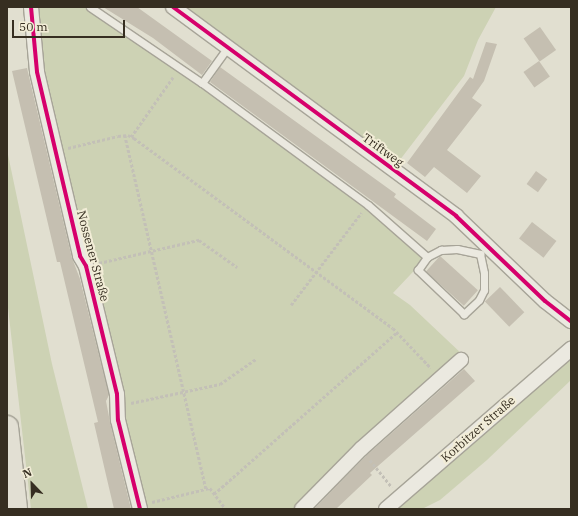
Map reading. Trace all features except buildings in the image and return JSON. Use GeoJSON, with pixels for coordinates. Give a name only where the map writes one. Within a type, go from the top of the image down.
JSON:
{"type":"FeatureCollection","features":[{"type":"Feature","properties":{"kind":"main road"},"geometry":{"type":"LineString","coordinates":[[7,427],[16,509]]}},
{"type":"Feature","properties":{"kind":"street","name":"Nossener Straße"},"geometry":{"type":"LineString","coordinates":[[31,7],[37,72],[80,256],[86,266],[118,406],[118,420],[140,507]]}},
{"type":"Feature","properties":{"kind":"street","name":"Triftweg"},"geometry":{"type":"LineString","coordinates":[[173,7],[456,216],[484,250],[571,321]]}},
{"type":"Feature","properties":{"kind":"street","name":"Korbitzer Straße"},"geometry":{"type":"LineString","coordinates":[[386,509],[571,349]]}},
{"type":"Feature","properties":{"kind":"street"},"geometry":{"type":"LineString","coordinates":[[302,509],[361,448],[461,360]]}},
{"type":"Feature","properties":{"kind":"lane"},"geometry":{"type":"LineString","coordinates":[[90,7],[179,69],[202,83],[368,205],[427,257]]}},
{"type":"Feature","properties":{"kind":"lane"},"geometry":{"type":"LineString","coordinates":[[202,83],[228,47]]}},
{"type":"Feature","properties":{"kind":"lane"},"geometry":{"type":"LineString","coordinates":[[441,250],[484,250],[484,290],[479,300],[464,314],[418,270],[427,257],[441,250]]}},
{"type":"Feature","properties":{"kind":"path"},"geometry":{"type":"LineString","coordinates":[[131,137],[179,69]]}},
{"type":"Feature","properties":{"kind":"path"},"geometry":{"type":"LineString","coordinates":[[56,151],[125,135],[131,137],[316,271],[397,332],[440,378]]}},
{"type":"Feature","properties":{"kind":"path"},"geometry":{"type":"LineString","coordinates":[[125,135],[206,488]]}},
{"type":"Feature","properties":{"kind":"path"},"geometry":{"type":"LineString","coordinates":[[291,305],[368,205]]}},
{"type":"Feature","properties":{"kind":"path"},"geometry":{"type":"LineString","coordinates":[[86,266],[152,249],[199,240],[237,267]]}},
{"type":"Feature","properties":{"kind":"path"},"geometry":{"type":"LineString","coordinates":[[214,494],[397,332]]}},
{"type":"Feature","properties":{"kind":"path"},"geometry":{"type":"LineString","coordinates":[[118,406],[220,384],[256,359]]}},
{"type":"Feature","properties":{"kind":"path"},"geometry":{"type":"LineString","coordinates":[[361,448],[399,497]]}},
{"type":"Feature","properties":{"kind":"path"},"geometry":{"type":"LineString","coordinates":[[140,507],[210,488],[226,509]]}},
{"type":"Feature","properties":{"kind":"green space"},"geometry":{"type":"Polygon","coordinates":[[[31,7],[90,7],[368,205],[427,257],[393,293],[410,305],[463,355],[302,509],[140,509],[80,256],[31,7]]]}},
{"type":"Feature","properties":{"kind":"green space"},"geometry":{"type":"Polygon","coordinates":[[[173,7],[496,7],[478,40],[464,76],[393,169],[173,7]]]}},
{"type":"Feature","properties":{"kind":"green space"},"geometry":{"type":"Polygon","coordinates":[[[7,150],[52,364],[88,509],[31,509],[7,299],[7,150]]]}},
{"type":"Feature","properties":{"kind":"green space"},"geometry":{"type":"Polygon","coordinates":[[[571,349],[571,380],[487,460],[440,500],[422,509],[391,509],[571,349]]]}},
{"type":"Feature","properties":{"kind":"cycle path"},"geometry":{"type":"LineString","coordinates":[[31,7],[37,72],[80,256],[86,266],[117,394],[118,420],[140,509]]}},
{"type":"Feature","properties":{"kind":"cycle path"},"geometry":{"type":"LineString","coordinates":[[173,7],[456,216],[545,301],[571,321]]}}]}
